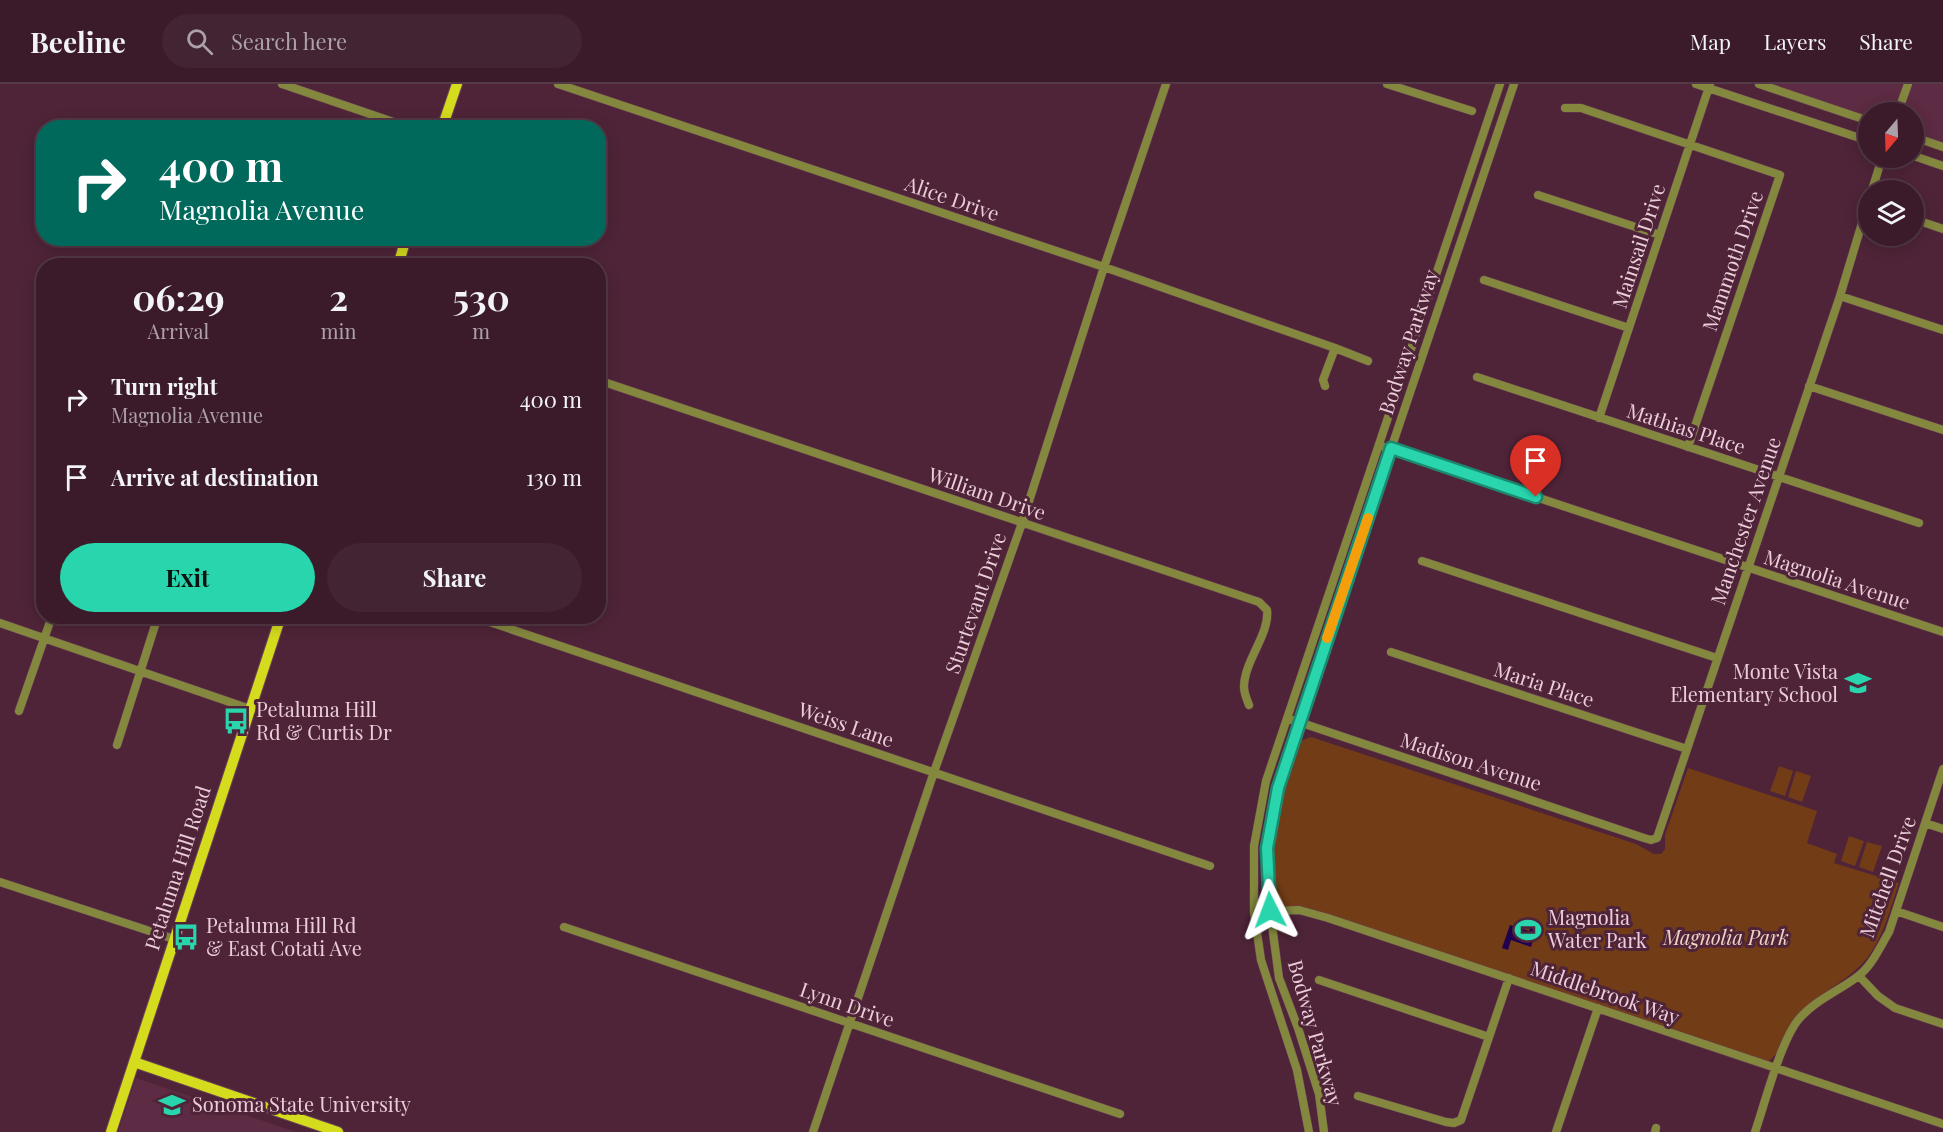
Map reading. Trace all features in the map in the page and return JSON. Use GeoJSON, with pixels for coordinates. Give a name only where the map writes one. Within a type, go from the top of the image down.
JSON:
{"type":"FeatureCollection","features":[{"type":"Feature","properties":{"kind":"main road"},"geometry":{"type":"LineString","coordinates":[[445,120],[457,84]]}},
{"type":"Feature","properties":{"kind":"main road","name":"Petaluma Hill Road"},"geometry":{"type":"LineString","coordinates":[[111,1132],[278,624]]}},
{"type":"Feature","properties":{"kind":"main road"},"geometry":{"type":"LineString","coordinates":[[134,1062],[338,1132]]}},
{"type":"Feature","properties":{"kind":"street"},"geometry":{"type":"LineString","coordinates":[[282,84],[388,120]]}},
{"type":"Feature","properties":{"kind":"street","name":"Alice Drive"},"geometry":{"type":"LineString","coordinates":[[558,84],[1104,267],[1368,360]]}},
{"type":"Feature","properties":{"kind":"street","name":"Sturtevant Drive"},"geometry":{"type":"LineString","coordinates":[[813,1132],[934,772],[1022,523],[1104,267],[1166,84]]}},
{"type":"Feature","properties":{"kind":"street"},"geometry":{"type":"LineString","coordinates":[[1387,84],[1472,111]]}},
{"type":"Feature","properties":{"kind":"street","name":"Bodway Parkway"},"geometry":{"type":"LineString","coordinates":[[1309,1132],[1297,1070],[1261,960],[1254,912],[1254,846],[1266,781],[1500,84]]}},
{"type":"Feature","properties":{"kind":"street","name":"Bodway Parkway"},"geometry":{"type":"LineString","coordinates":[[1324,1132],[1319,1094],[1279,978],[1270,910],[1267,848],[1278,788],[1299,723],[1514,84]]}},
{"type":"Feature","properties":{"kind":"street"},"geometry":{"type":"LineString","coordinates":[[1696,84],[1709,86],[1858,137]]}},
{"type":"Feature","properties":{"kind":"street"},"geometry":{"type":"LineString","coordinates":[[1760,84],[1858,117]]}},
{"type":"Feature","properties":{"kind":"street"},"geometry":{"type":"LineString","coordinates":[[1902,102],[1908,84]]}},
{"type":"Feature","properties":{"kind":"street","name":"Mainsail Drive"},"geometry":{"type":"LineString","coordinates":[[1599,418],[1709,86]]}},
{"type":"Feature","properties":{"kind":"street"},"geometry":{"type":"LineString","coordinates":[[1565,108],[1581,108],[1690,144]]}},
{"type":"Feature","properties":{"kind":"street"},"geometry":{"type":"LineString","coordinates":[[1924,140],[1943,147]]}},
{"type":"Feature","properties":{"kind":"street","name":"Mammoth Drive"},"geometry":{"type":"LineString","coordinates":[[1688,447],[1780,175],[1690,144]]}},
{"type":"Feature","properties":{"kind":"street"},"geometry":{"type":"LineString","coordinates":[[1924,159],[1943,166]]}},
{"type":"Feature","properties":{"kind":"street"},"geometry":{"type":"LineString","coordinates":[[1538,195],[1660,235]]}},
{"type":"Feature","properties":{"kind":"street"},"geometry":{"type":"LineString","coordinates":[[1924,222],[1943,229]]}},
{"type":"Feature","properties":{"kind":"street","name":"Manchester Avenue"},"geometry":{"type":"LineString","coordinates":[[1644,838],[1651,840],[1660,834],[1858,238]]}},
{"type":"Feature","properties":{"kind":"street"},"geometry":{"type":"LineString","coordinates":[[1484,280],[1629,328]]}},
{"type":"Feature","properties":{"kind":"street"},"geometry":{"type":"LineString","coordinates":[[1840,296],[1943,330]]}},
{"type":"Feature","properties":{"kind":"street"},"geometry":{"type":"LineString","coordinates":[[1325,386],[1323,380],[1335,348]]}},
{"type":"Feature","properties":{"kind":"street","name":"Mathias Place"},"geometry":{"type":"LineString","coordinates":[[1477,377],[1919,523]]}},
{"type":"Feature","properties":{"kind":"street","name":"William Drive"},"geometry":{"type":"LineString","coordinates":[[606,383],[1259,602],[1267,610],[1268,619],[1253,654],[1244,687],[1249,705]]}},
{"type":"Feature","properties":{"kind":"street"},"geometry":{"type":"LineString","coordinates":[[1809,386],[1943,430]]}},
{"type":"Feature","properties":{"kind":"street","name":"Magnolia Avenue"},"geometry":{"type":"LineString","coordinates":[[1379,445],[1943,632]]}},
{"type":"Feature","properties":{"kind":"street"},"geometry":{"type":"LineString","coordinates":[[1422,561],[1717,658]]}},
{"type":"Feature","properties":{"kind":"street"},"geometry":{"type":"LineString","coordinates":[[0,623],[250,709]]}},
{"type":"Feature","properties":{"kind":"street"},"geometry":{"type":"LineString","coordinates":[[19,711],[49,624]]}},
{"type":"Feature","properties":{"kind":"street"},"geometry":{"type":"LineString","coordinates":[[117,745],[156,624]]}},
{"type":"Feature","properties":{"kind":"street","name":"Weiss Lane"},"geometry":{"type":"LineString","coordinates":[[496,624],[1210,866]]}},
{"type":"Feature","properties":{"kind":"street","name":"Maria Place"},"geometry":{"type":"LineString","coordinates":[[1391,652],[1687,749]]}},
{"type":"Feature","properties":{"kind":"street","name":"Madison Avenue"},"geometry":{"type":"LineString","coordinates":[[1287,718],[1644,838]]}},
{"type":"Feature","properties":{"kind":"street","name":"Mitchell Drive"},"geometry":{"type":"LineString","coordinates":[[1755,1132],[1786,1042],[1797,1022],[1822,999],[1858,976],[1875,956],[1889,932],[1943,769]]}},
{"type":"Feature","properties":{"kind":"street"},"geometry":{"type":"LineString","coordinates":[[1925,823],[1943,829]]}},
{"type":"Feature","properties":{"kind":"street"},"geometry":{"type":"LineString","coordinates":[[0,882],[174,939]]}},
{"type":"Feature","properties":{"kind":"street","name":"Middlebrook Way"},"geometry":{"type":"LineString","coordinates":[[1254,912],[1299,910],[1328,918],[1943,1124]]}},
{"type":"Feature","properties":{"kind":"street"},"geometry":{"type":"LineString","coordinates":[[1896,912],[1943,927]]}},
{"type":"Feature","properties":{"kind":"street","name":"Lynn Drive"},"geometry":{"type":"LineString","coordinates":[[564,927],[1120,1114]]}},
{"type":"Feature","properties":{"kind":"street"},"geometry":{"type":"LineString","coordinates":[[1858,976],[1878,996],[1895,1008],[1943,1024]]}},
{"type":"Feature","properties":{"kind":"street"},"geometry":{"type":"LineString","coordinates":[[1358,1096],[1446,1122],[1454,1123],[1461,1120],[1509,978]]}},
{"type":"Feature","properties":{"kind":"street"},"geometry":{"type":"LineString","coordinates":[[1319,980],[1489,1037]]}},
{"type":"Feature","properties":{"kind":"street"},"geometry":{"type":"LineString","coordinates":[[1556,1132],[1598,1008]]}},
{"type":"Feature","properties":{"kind":"shaded area"},"geometry":{"type":"Polygon","coordinates":[[[1759,84],[1943,84],[1943,147],[1924,140],[1924,102],[1858,102],[1858,117],[1759,84]]]}},
{"type":"Feature","properties":{"kind":"shaded area"},"geometry":{"type":"Polygon","coordinates":[[[1510,925],[1529,931],[1531,926],[1537,928],[1531,947],[1511,940],[1508,950],[1502,948],[1510,925]]]}},
{"type":"Feature","properties":{"kind":"shaded area","name":"Sonoma State University"},"geometry":{"type":"Polygon","coordinates":[[[136,1078],[296,1132],[118,1132],[136,1078]]]}},
{"type":"Feature","properties":{"kind":"green space","name":"Magnolia Park"},"geometry":{"type":"Polygon","coordinates":[[[1311,737],[1636,844],[1654,854],[1661,854],[1665,849],[1665,835],[1688,768],[1817,811],[1807,843],[1837,854],[1834,863],[1899,883],[1884,927],[1868,958],[1802,1012],[1769,1061],[1757,1060],[1318,912],[1291,910],[1277,905],[1273,895],[1273,854],[1285,777],[1295,747],[1311,737]]]}},
{"type":"Feature","properties":{"kind":"green space"},"geometry":{"type":"Polygon","coordinates":[[[1779,766],[1793,771],[1785,796],[1770,791],[1779,766]]]}},
{"type":"Feature","properties":{"kind":"green space"},"geometry":{"type":"Polygon","coordinates":[[[1796,771],[1811,776],[1802,802],[1788,797],[1796,771]]]}},
{"type":"Feature","properties":{"kind":"green space"},"geometry":{"type":"Polygon","coordinates":[[[1849,836],[1864,841],[1855,866],[1841,861],[1849,836]]]}},
{"type":"Feature","properties":{"kind":"green space"},"geometry":{"type":"Polygon","coordinates":[[[1867,842],[1882,846],[1873,872],[1859,867],[1867,842]]]}},
{"type":"Feature","properties":{"kind":"slow traffic"},"geometry":{"type":"LineString","coordinates":[[1327,638],[1368,518]]}},
{"type":"Feature","properties":{"kind":"place","name":"Monte Vista Elementary School"},"geometry":{"type":"Point","coordinates":[1858,683]}},
{"type":"Feature","properties":{"kind":"place","name":"Petaluma Hill Rd & Curtis Dr"},"geometry":{"type":"Point","coordinates":[236,721]}},
{"type":"Feature","properties":{"kind":"place","name":"Magnolia Water Park"},"geometry":{"type":"Point","coordinates":[1528,930]}},
{"type":"Feature","properties":{"kind":"place","name":"Petaluma Hill Rd & East Cotati Ave"},"geometry":{"type":"Point","coordinates":[186,937]}},
{"type":"Feature","properties":{"kind":"place","name":"Sonoma State University"},"geometry":{"type":"Point","coordinates":[172,1105]}},
{"type":"Feature","properties":{"kind":"route"},"geometry":{"type":"LineString","coordinates":[[1270,910],[1267,848],[1278,788],[1391,448],[1536,497]]}}]}
